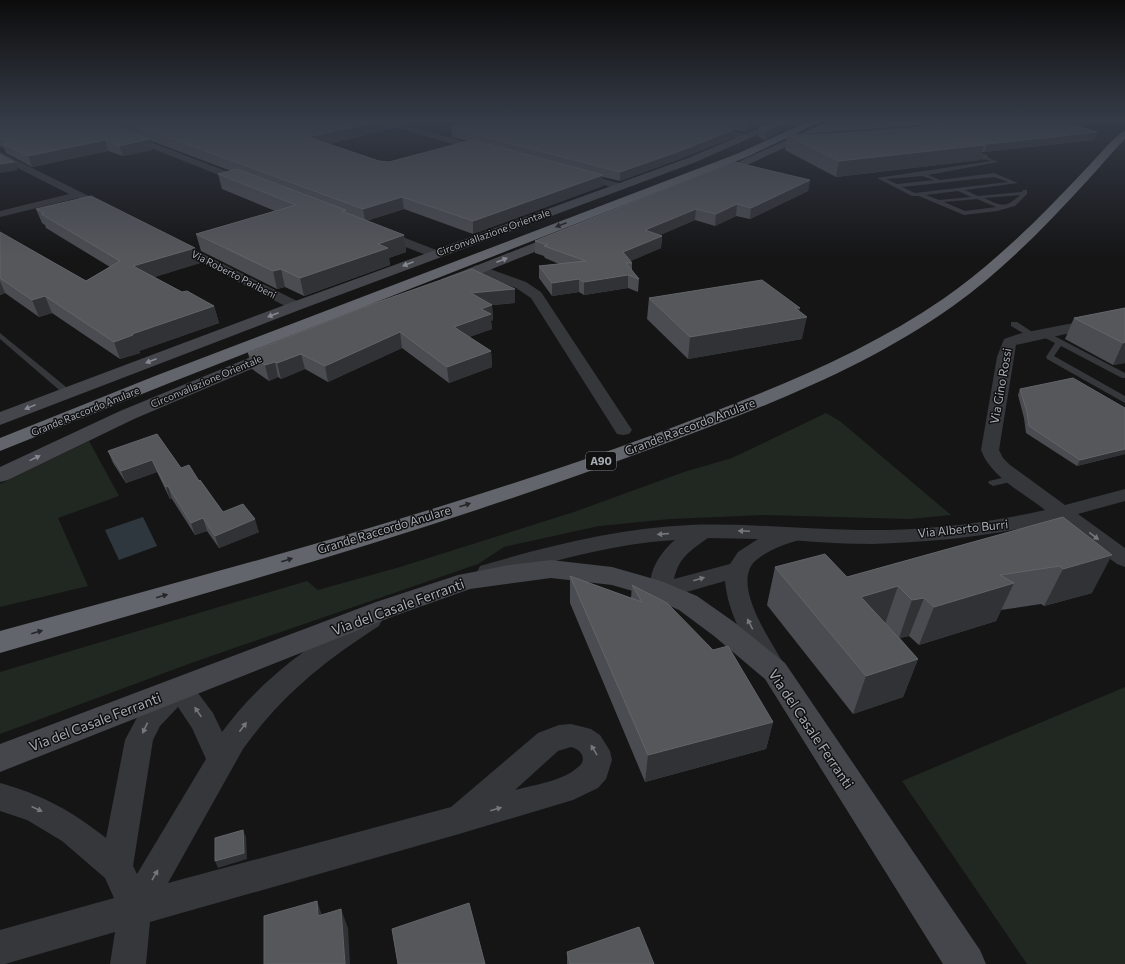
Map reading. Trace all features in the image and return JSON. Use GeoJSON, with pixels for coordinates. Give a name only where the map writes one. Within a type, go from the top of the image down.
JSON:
{"type":"FeatureCollection","features":[{"type":"Feature","properties":{"kind":"highway","name":"Grande Raccordo Anulare"},"geometry":{"type":"LineString","coordinates":[[0,446],[169,377],[714,166]]}},
{"type":"Feature","properties":{"kind":"highway","name":"Grande Raccordo Anulare"},"geometry":{"type":"LineString","coordinates":[[0,642],[269,565],[514,490],[654,442],[795,385],[852,358],[906,328],[943,305],[981,278],[1095,166]]}},
{"type":"Feature","properties":{"kind":"highway"},"geometry":{"type":"LineString","coordinates":[[0,432],[336,301],[458,264]]}},
{"type":"Feature","properties":{"kind":"street"},"geometry":{"type":"LineString","coordinates":[[21,166],[120,216]]}},
{"type":"Feature","properties":{"kind":"street"},"geometry":{"type":"LineString","coordinates":[[204,166],[257,186]]}},
{"type":"Feature","properties":{"kind":"street","name":"Circonvallazione Orientale"},"geometry":{"type":"LineString","coordinates":[[0,419],[296,306],[675,166]]}},
{"type":"Feature","properties":{"kind":"street","name":"Circonvallazione Orientale"},"geometry":{"type":"LineString","coordinates":[[0,475],[127,414],[265,356],[738,166]]}},
{"type":"Feature","properties":{"kind":"street"},"geometry":{"type":"LineString","coordinates":[[566,172],[619,186]]}},
{"type":"Feature","properties":{"kind":"street"},"geometry":{"type":"LineString","coordinates":[[0,214],[78,195]]}},
{"type":"Feature","properties":{"kind":"street"},"geometry":{"type":"LineString","coordinates":[[367,228],[435,254]]}},
{"type":"Feature","properties":{"kind":"street","name":"Via Roberto Paribeni"},"geometry":{"type":"LineString","coordinates":[[162,237],[296,306]]}},
{"type":"Feature","properties":{"kind":"street"},"geometry":{"type":"LineString","coordinates":[[479,269],[521,285],[536,295],[623,430]]}},
{"type":"Feature","properties":{"kind":"street","name":"Via Gino Rossi"},"geometry":{"type":"LineString","coordinates":[[1125,317],[1012,340],[1007,345],[990,450],[994,460],[1015,478],[1125,559]]}},
{"type":"Feature","properties":{"kind":"street","name":"Via Alberto Burri"},"geometry":{"type":"LineString","coordinates":[[466,581],[489,572],[559,551],[652,535],[740,531],[860,537],[935,534],[987,528],[1064,513],[1125,495]]}},
{"type":"Feature","properties":{"kind":"street"},"geometry":{"type":"LineString","coordinates":[[702,532],[680,547],[665,564],[662,591],[738,569]]}},
{"type":"Feature","properties":{"kind":"street"},"geometry":{"type":"LineString","coordinates":[[775,671],[750,625],[738,597],[738,569],[746,558],[759,548],[771,542],[797,534]]}},
{"type":"Feature","properties":{"kind":"street","name":"Via del Casale Ferranti"},"geometry":{"type":"LineString","coordinates":[[0,758],[385,609],[466,581],[537,570],[561,569],[626,579],[662,591],[704,614],[775,671],[966,964]]}},
{"type":"Feature","properties":{"kind":"street"},"geometry":{"type":"LineString","coordinates":[[128,964],[135,908],[222,759],[246,722],[282,685],[308,662],[385,609]]}},
{"type":"Feature","properties":{"kind":"street"},"geometry":{"type":"LineString","coordinates":[[117,867],[139,740],[145,725],[153,714],[166,700],[180,689],[203,721],[222,759]]}},
{"type":"Feature","properties":{"kind":"street"},"geometry":{"type":"LineString","coordinates":[[0,797],[24,804],[56,819],[117,867],[135,908]]}},
{"type":"Feature","properties":{"kind":"street"},"geometry":{"type":"LineString","coordinates":[[0,948],[135,908],[459,820]]}},
{"type":"Feature","properties":{"kind":"lane"},"geometry":{"type":"LineString","coordinates":[[971,166],[922,174],[880,178],[914,195],[1015,183]]}},
{"type":"Feature","properties":{"kind":"lane"},"geometry":{"type":"LineString","coordinates":[[922,174],[1002,208]]}},
{"type":"Feature","properties":{"kind":"lane"},"geometry":{"type":"LineString","coordinates":[[896,186],[994,175],[1027,188],[1025,193],[1014,205],[964,213],[920,194]]}},
{"type":"Feature","properties":{"kind":"lane"},"geometry":{"type":"LineString","coordinates":[[939,202],[1025,193]]}},
{"type":"Feature","properties":{"kind":"lane"},"geometry":{"type":"LineString","coordinates":[[1014,324],[1060,342],[1125,376]]}},
{"type":"Feature","properties":{"kind":"lane"},"geometry":{"type":"LineString","coordinates":[[0,335],[68,392]]}},
{"type":"Feature","properties":{"kind":"lane"},"geometry":{"type":"LineString","coordinates":[[1060,342],[1054,347],[1050,357],[1125,400]]}},
{"type":"Feature","properties":{"kind":"lane"},"geometry":{"type":"LineString","coordinates":[[993,483],[1015,478]]}},
{"type":"Feature","properties":{"kind":"shaded area"},"geometry":{"type":"Polygon","coordinates":[[[826,413],[841,422],[951,515],[909,519],[765,515],[670,519],[599,526],[504,547],[478,564],[194,662],[0,734],[0,672],[307,581],[318,590],[400,567],[574,512],[684,472],[732,458],[826,413]]]}},
{"type":"Feature","properties":{"kind":"shaded area"},"geometry":{"type":"Polygon","coordinates":[[[89,441],[119,496],[58,518],[88,586],[0,607],[0,484],[89,441]]]}},
{"type":"Feature","properties":{"kind":"shaded area"},"geometry":{"type":"Polygon","coordinates":[[[143,517],[157,546],[119,560],[105,530],[143,517]]]}},
{"type":"Feature","properties":{"kind":"shaded area"},"geometry":{"type":"Polygon","coordinates":[[[1125,687],[1125,964],[1027,964],[902,781],[1125,687]]]}},
{"type":"Feature","properties":{"kind":"building"},"geometry":{"type":"Polygon","coordinates":[[[246,166],[569,166],[603,175],[473,221],[402,197],[363,209],[246,166]]]}},
{"type":"Feature","properties":{"kind":"building"},"geometry":{"type":"Polygon","coordinates":[[[597,166],[637,166],[620,172],[597,166]]]}},
{"type":"Feature","properties":{"kind":"building"},"geometry":{"type":"Polygon","coordinates":[[[724,166],[751,166],[810,180],[751,208],[737,204],[716,214],[696,209],[645,230],[662,236],[623,252],[632,263],[626,263],[639,279],[628,275],[584,282],[579,279],[552,283],[539,266],[586,261],[544,246],[548,245],[535,241],[724,166]]]}},
{"type":"Feature","properties":{"kind":"building"},"geometry":{"type":"Polygon","coordinates":[[[237,169],[346,210],[342,211],[404,235],[378,244],[388,248],[300,278],[281,269],[273,271],[196,234],[296,205],[218,174],[237,169]]]}},
{"type":"Feature","properties":{"kind":"building"},"geometry":{"type":"Polygon","coordinates":[[[91,196],[195,248],[133,266],[182,292],[187,291],[214,306],[132,334],[133,335],[114,342],[45,296],[32,300],[0,278],[0,232],[86,281],[120,261],[41,214],[44,213],[36,209],[91,196]]]}},
{"type":"Feature","properties":{"kind":"building"},"geometry":{"type":"Polygon","coordinates":[[[472,269],[515,289],[471,293],[492,305],[481,309],[491,314],[454,327],[491,351],[447,367],[400,332],[325,366],[301,354],[277,363],[275,362],[265,365],[248,353],[364,307],[472,269]]]}},
{"type":"Feature","properties":{"kind":"building"},"geometry":{"type":"Polygon","coordinates":[[[762,280],[800,308],[795,308],[807,317],[690,337],[649,298],[762,280]]]}},
{"type":"Feature","properties":{"kind":"building"},"geometry":{"type":"Polygon","coordinates":[[[1125,308],[1125,342],[1123,343],[1074,318],[1125,308]]]}},
{"type":"Feature","properties":{"kind":"building"},"geometry":{"type":"Polygon","coordinates":[[[1073,378],[1125,408],[1125,449],[1080,460],[1029,426],[1027,412],[1020,389],[1073,378]]]}},
{"type":"Feature","properties":{"kind":"building"},"geometry":{"type":"Polygon","coordinates":[[[157,434],[181,468],[189,465],[199,481],[200,480],[223,512],[243,504],[255,519],[215,536],[203,518],[191,523],[168,486],[166,487],[152,460],[121,471],[108,451],[157,434]]]}},
{"type":"Feature","properties":{"kind":"building"},"geometry":{"type":"Polygon","coordinates":[[[1063,517],[1112,555],[1063,569],[1060,566],[1000,575],[1014,583],[934,607],[924,598],[912,600],[898,586],[861,597],[918,659],[866,676],[775,567],[825,554],[847,577],[1063,517]]]}},
{"type":"Feature","properties":{"kind":"building"},"geometry":{"type":"Polygon","coordinates":[[[570,576],[642,602],[632,585],[667,603],[713,650],[728,646],[773,722],[648,755],[570,576]]]}},
{"type":"Feature","properties":{"kind":"building"},"geometry":{"type":"Polygon","coordinates":[[[243,830],[244,853],[215,861],[215,838],[243,830]]]}},
{"type":"Feature","properties":{"kind":"building"},"geometry":{"type":"Polygon","coordinates":[[[317,901],[318,916],[341,909],[345,964],[264,964],[264,916],[317,901]]]}},
{"type":"Feature","properties":{"kind":"building"},"geometry":{"type":"Polygon","coordinates":[[[469,903],[485,964],[398,964],[392,929],[469,903]]]}},
{"type":"Feature","properties":{"kind":"building"},"geometry":{"type":"Polygon","coordinates":[[[639,927],[654,964],[570,964],[567,952],[639,927]]]}}]}
